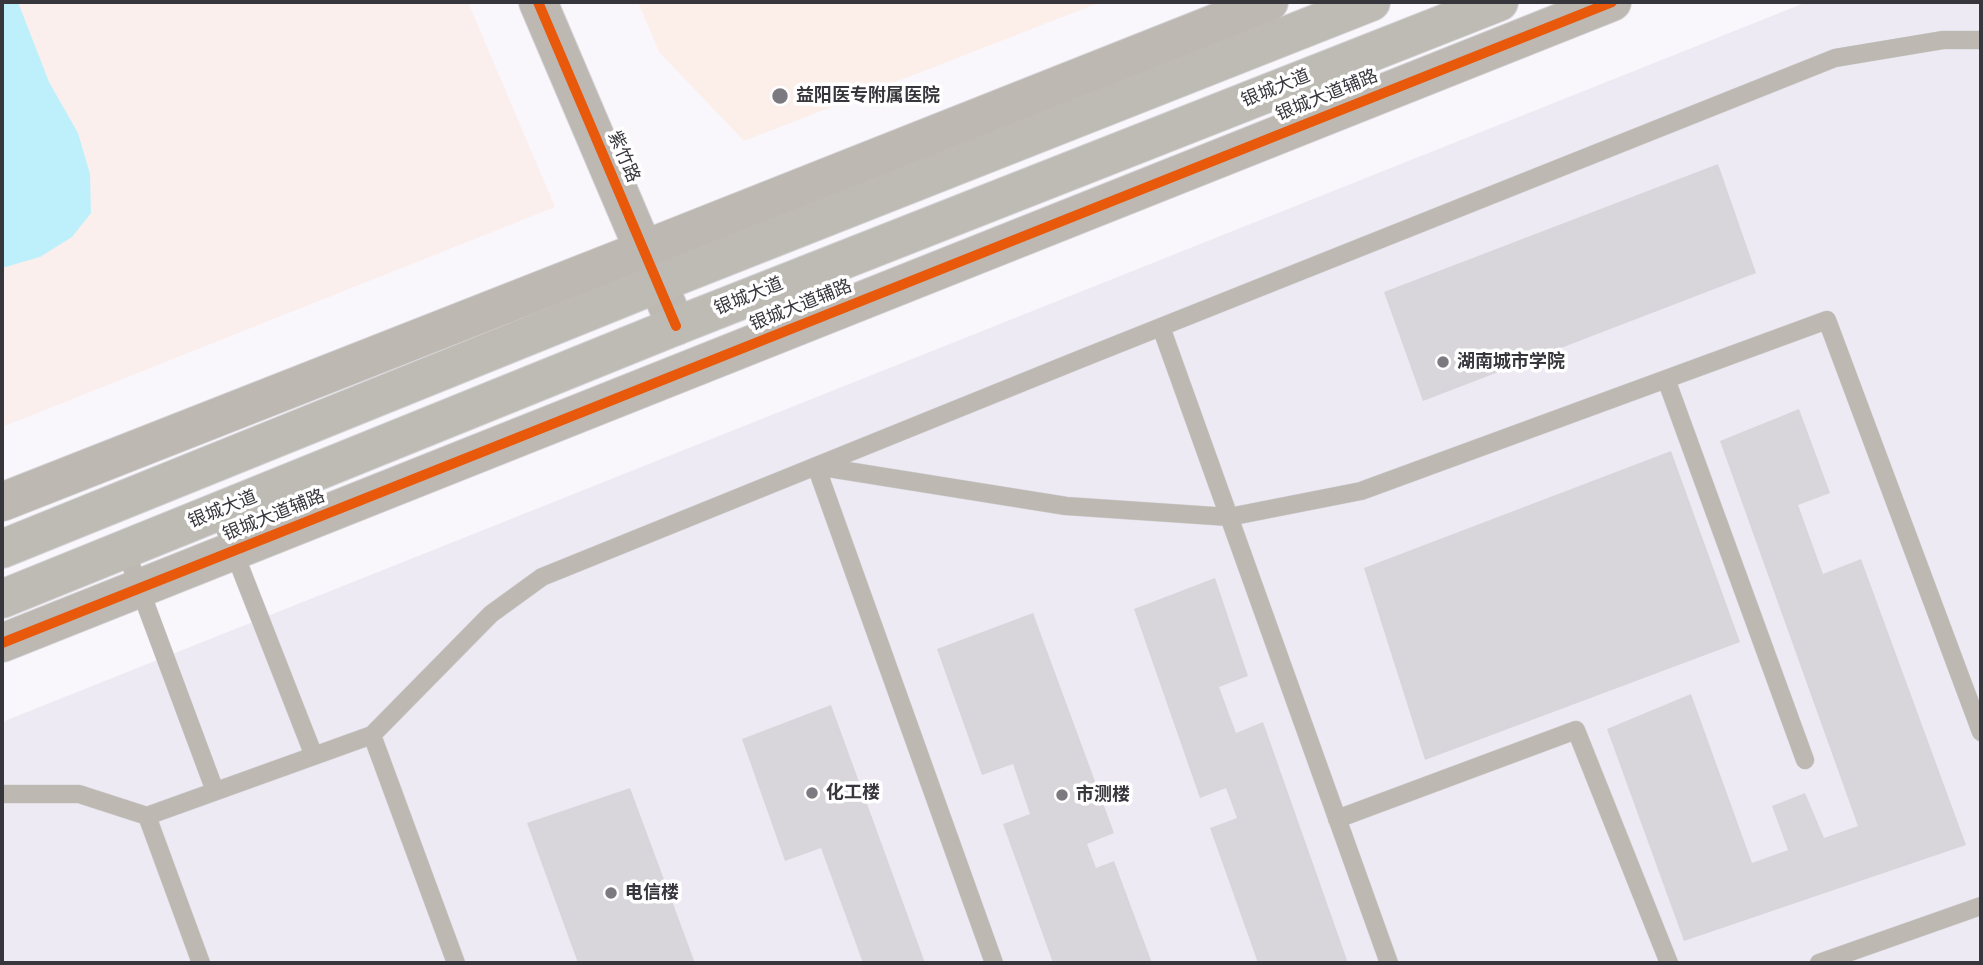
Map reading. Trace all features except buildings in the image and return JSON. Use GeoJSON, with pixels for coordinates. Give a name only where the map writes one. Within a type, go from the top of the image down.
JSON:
{"type":"FeatureCollection","features":[{"type":"Feature","properties":{"kind":"main road"},"geometry":{"type":"LineString","coordinates":[[2,549],[650,267],[1371,2]]}},
{"type":"Feature","properties":{"kind":"main road","name":"银城大道"},"geometry":{"type":"LineString","coordinates":[[2,599],[1446,11],[1499,2]]}},
{"type":"Feature","properties":{"kind":"street","name":"紫竹路"},"geometry":{"type":"LineString","coordinates":[[538,2],[676,326]]}},
{"type":"Feature","properties":{"kind":"street"},"geometry":{"type":"LineString","coordinates":[[2,502],[650,267],[1269,2]]}},
{"type":"Feature","properties":{"kind":"street","name":"银城大道辅路"},"geometry":{"type":"LineString","coordinates":[[2,643],[1612,2]]}},
{"type":"Feature","properties":{"kind":"lane"},"geometry":{"type":"LineString","coordinates":[[2,794],[79,794],[146,816],[372,735],[491,614],[542,577],[1835,58],[1943,40],[1981,40]]}},
{"type":"Feature","properties":{"kind":"lane"},"geometry":{"type":"LineString","coordinates":[[816,466],[1066,506],[1229,517],[1361,491],[1827,320],[1981,732]]}},
{"type":"Feature","properties":{"kind":"lane"},"geometry":{"type":"LineString","coordinates":[[1161,327],[1389,963]]}},
{"type":"Feature","properties":{"kind":"lane"},"geometry":{"type":"LineString","coordinates":[[1666,379],[1805,760]]}},
{"type":"Feature","properties":{"kind":"lane"},"geometry":{"type":"LineString","coordinates":[[816,466],[994,963]]}},
{"type":"Feature","properties":{"kind":"lane"},"geometry":{"type":"LineString","coordinates":[[218,512],[314,756]]}},
{"type":"Feature","properties":{"kind":"lane"},"geometry":{"type":"LineString","coordinates":[[125,549],[215,791]]}},
{"type":"Feature","properties":{"kind":"lane"},"geometry":{"type":"LineString","coordinates":[[1337,819],[1576,730],[1669,963]]}},
{"type":"Feature","properties":{"kind":"lane"},"geometry":{"type":"LineString","coordinates":[[372,735],[456,963]]}},
{"type":"Feature","properties":{"kind":"lane"},"geometry":{"type":"LineString","coordinates":[[146,816],[201,963]]}},
{"type":"Feature","properties":{"kind":"lane"},"geometry":{"type":"LineString","coordinates":[[1819,963],[1981,906]]}},
{"type":"Feature","properties":{"kind":"shaded area"},"geometry":{"type":"Polygon","coordinates":[[[2,2],[468,2],[555,207],[2,427],[2,2]]]}},
{"type":"Feature","properties":{"kind":"shaded area","name":"益阳医专附属医院"},"geometry":{"type":"Polygon","coordinates":[[[638,2],[1101,2],[744,141],[659,52],[638,2]]]}},
{"type":"Feature","properties":{"kind":"shaded area","name":"湖南城市学院"},"geometry":{"type":"Polygon","coordinates":[[[1807,2],[1981,2],[1981,963],[2,963],[2,722],[1807,2]]]}},
{"type":"Feature","properties":{"kind":"water"},"geometry":{"type":"Polygon","coordinates":[[[2,2],[18,2],[49,82],[78,133],[90,174],[91,213],[72,237],[40,257],[2,268],[2,2]]]}},
{"type":"Feature","properties":{"kind":"cycle path"},"geometry":{"type":"LineString","coordinates":[[538,2],[676,326]]}},
{"type":"Feature","properties":{"kind":"cycle path"},"geometry":{"type":"LineString","coordinates":[[2,643],[1612,2]]}},
{"type":"Feature","properties":{"kind":"place","name":"益阳医专附属医院"},"geometry":{"type":"Point","coordinates":[780,96]}},
{"type":"Feature","properties":{"kind":"place","name":"湖南城市学院"},"geometry":{"type":"Point","coordinates":[1443,362]}},
{"type":"Feature","properties":{"kind":"place","name":"化工楼"},"geometry":{"type":"Point","coordinates":[812,793]}},
{"type":"Feature","properties":{"kind":"place","name":"市测楼"},"geometry":{"type":"Point","coordinates":[1062,795]}},
{"type":"Feature","properties":{"kind":"place","name":"电信楼"},"geometry":{"type":"Point","coordinates":[611,893]}}]}
